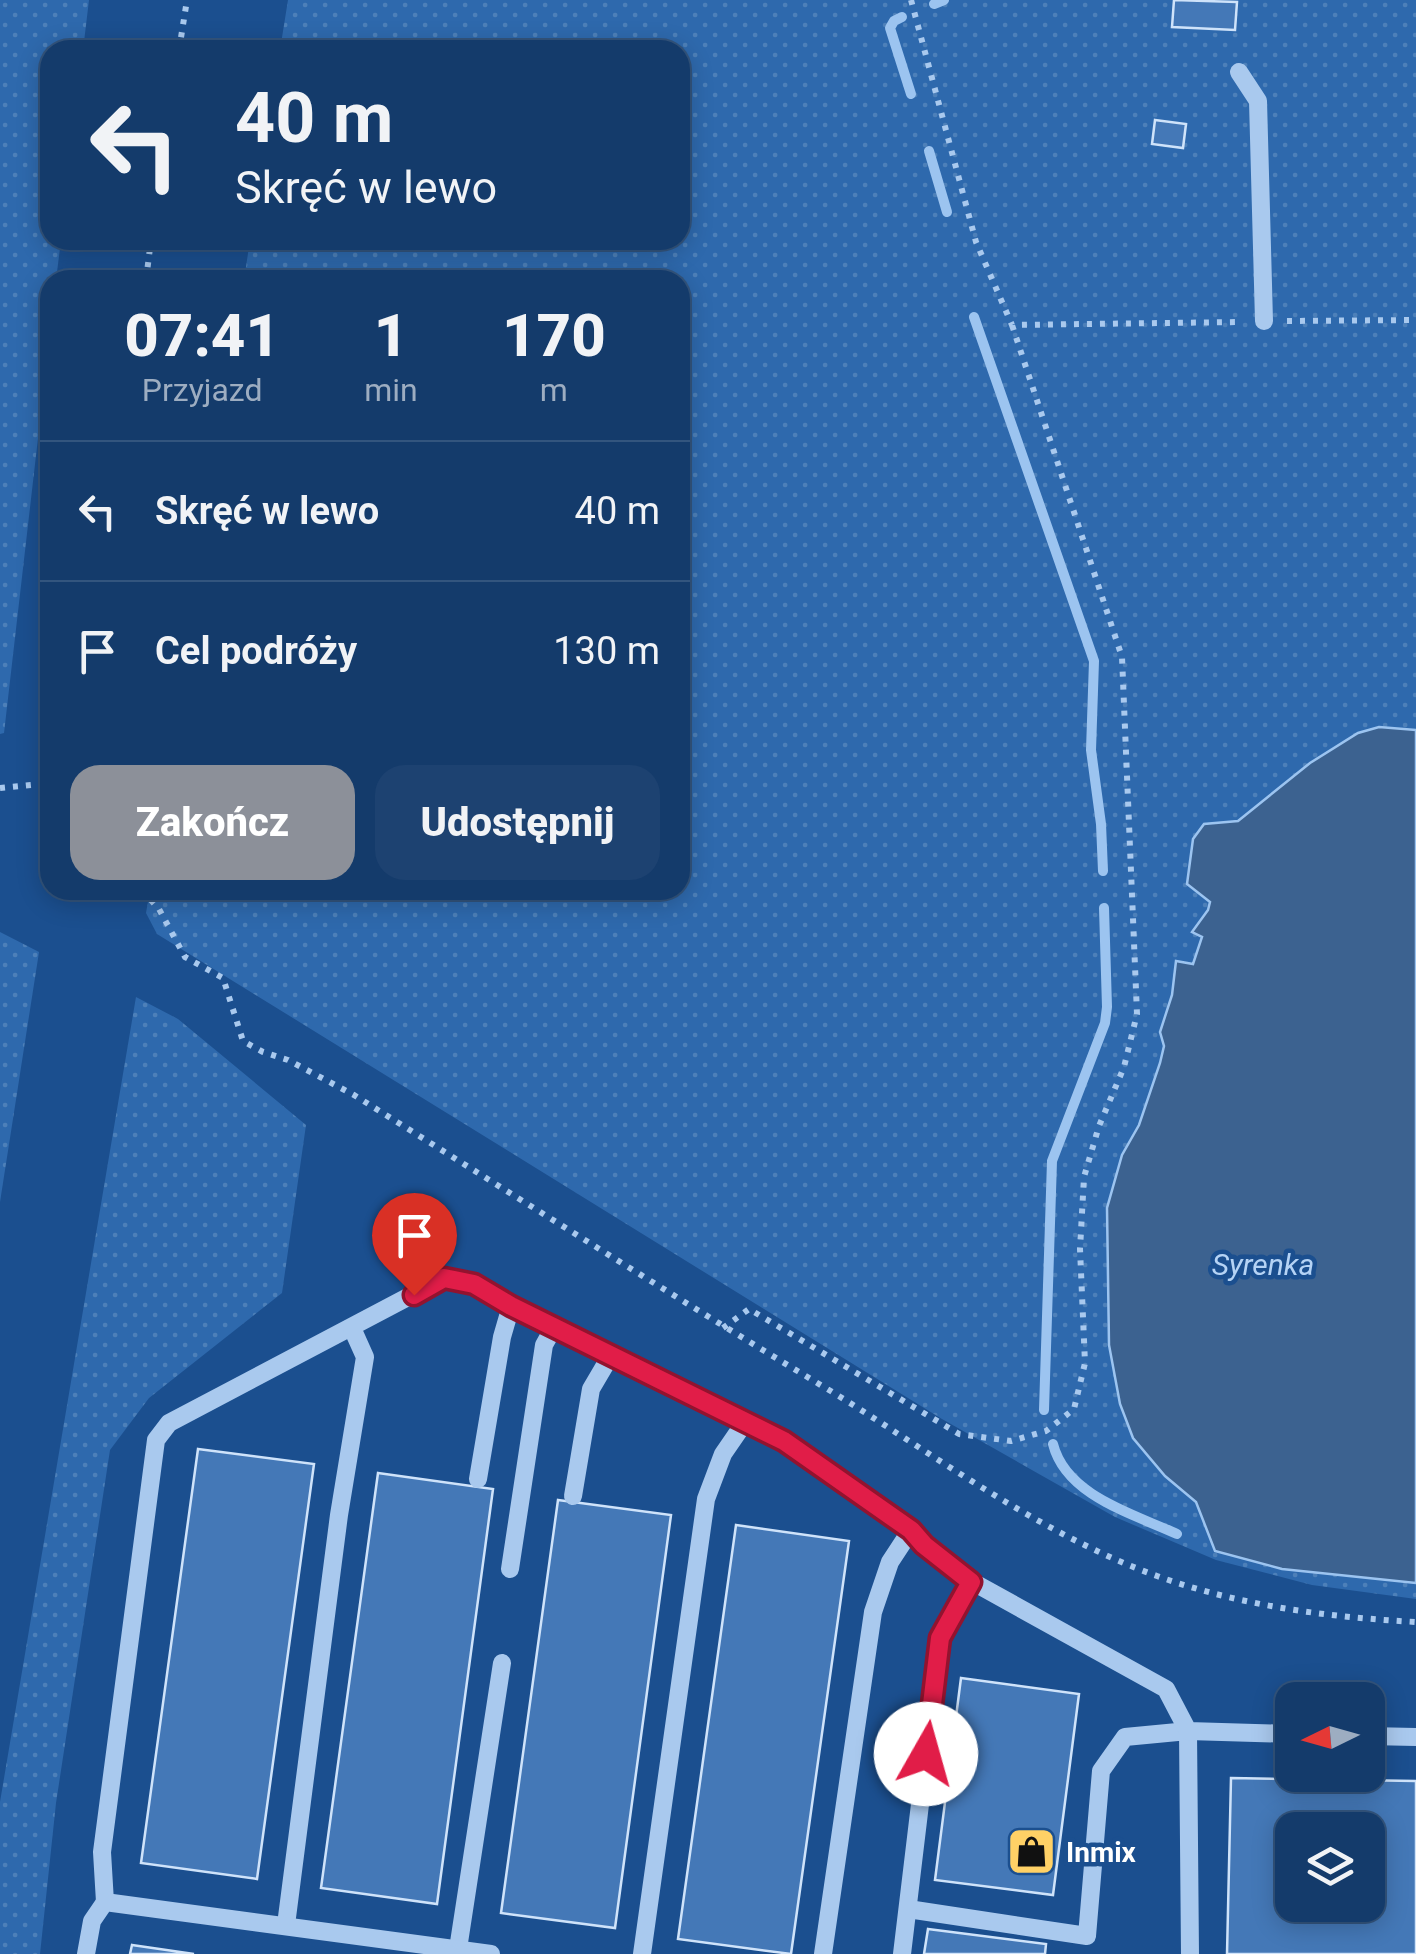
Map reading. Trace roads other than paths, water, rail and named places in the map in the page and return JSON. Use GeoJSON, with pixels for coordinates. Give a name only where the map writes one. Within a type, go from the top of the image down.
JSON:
{"type":"FeatureCollection","features":[{"type":"Feature","properties":{"kind":"lane"},"geometry":{"type":"LineString","coordinates":[[1239,72],[1258,101],[1264,322]]}},
{"type":"Feature","properties":{"kind":"lane"},"geometry":{"type":"LineString","coordinates":[[86,1954],[92,1921],[105,1902],[102,1852],[156,1440],[169,1423],[444,1278],[474,1284],[784,1441],[911,1530],[971,1582],[1166,1689],[1188,1732],[1190,1954]]}},
{"type":"Feature","properties":{"kind":"lane"},"geometry":{"type":"LineString","coordinates":[[478,1479],[511,1306]]}},
{"type":"Feature","properties":{"kind":"lane"},"geometry":{"type":"LineString","coordinates":[[510,1569],[544,1345],[554,1327]]}},
{"type":"Feature","properties":{"kind":"lane"},"geometry":{"type":"LineString","coordinates":[[286,1925],[339,1515],[365,1357],[352,1328]]}},
{"type":"Feature","properties":{"kind":"lane"},"geometry":{"type":"LineString","coordinates":[[574,1496],[590,1388],[611,1356]]}},
{"type":"Feature","properties":{"kind":"lane"},"geometry":{"type":"LineString","coordinates":[[642,1954],[706,1499],[724,1454],[745,1422]]}},
{"type":"Feature","properties":{"kind":"lane"},"geometry":{"type":"LineString","coordinates":[[823,1954],[873,1612],[890,1562],[911,1530]]}},
{"type":"Feature","properties":{"kind":"lane"},"geometry":{"type":"LineString","coordinates":[[902,1954],[940,1638],[971,1582]]}},
{"type":"Feature","properties":{"kind":"lane"},"geometry":{"type":"LineString","coordinates":[[458,1949],[502,1662]]}},
{"type":"Feature","properties":{"kind":"lane"},"geometry":{"type":"LineString","coordinates":[[1095,1954],[1086,1936],[1101,1771],[1125,1737],[1188,1732],[1275,1734]]}},
{"type":"Feature","properties":{"kind":"lane"},"geometry":{"type":"LineString","coordinates":[[1385,1736],[1416,1737]]}},
{"type":"Feature","properties":{"kind":"lane"},"geometry":{"type":"LineString","coordinates":[[105,1902],[491,1954]]}},
{"type":"Feature","properties":{"kind":"lane"},"geometry":{"type":"LineString","coordinates":[[908,1909],[1086,1936]]}},
{"type":"Feature","properties":{"kind":"water","name":"Syrenka"},"geometry":{"type":"Polygon","coordinates":[[[1379,727],[1416,730],[1416,1583],[1282,1569],[1215,1551],[1196,1502],[1165,1476],[1133,1438],[1120,1404],[1109,1345],[1107,1208],[1122,1155],[1139,1125],[1160,1063],[1164,1046],[1160,1032],[1172,995],[1176,961],[1193,964],[1202,937],[1192,932],[1210,902],[1187,884],[1193,839],[1204,824],[1238,821],[1310,763],[1358,733],[1379,727]]]}},
{"type":"Feature","properties":{"kind":"waterway"},"geometry":{"type":"LineString","coordinates":[[934,4],[944,0]]}},
{"type":"Feature","properties":{"kind":"waterway"},"geometry":{"type":"LineString","coordinates":[[902,17],[890,28],[911,94]]}},
{"type":"Feature","properties":{"kind":"waterway"},"geometry":{"type":"LineString","coordinates":[[929,151],[947,212]]}},
{"type":"Feature","properties":{"kind":"waterway"},"geometry":{"type":"LineString","coordinates":[[974,317],[1094,661],[1091,750],[1103,871]]}},
{"type":"Feature","properties":{"kind":"waterway"},"geometry":{"type":"LineString","coordinates":[[1044,1410],[1052,1161],[1105,1023],[1104,908]]}},
{"type":"Feature","properties":{"kind":"waterway"},"geometry":{"type":"LineString","coordinates":[[1053,1444],[1060,1462],[1087,1490],[1177,1534]]}},
{"type":"Feature","properties":{"kind":"place","name":"Inmix"},"geometry":{"type":"Point","coordinates":[1031,1852]}}]}
